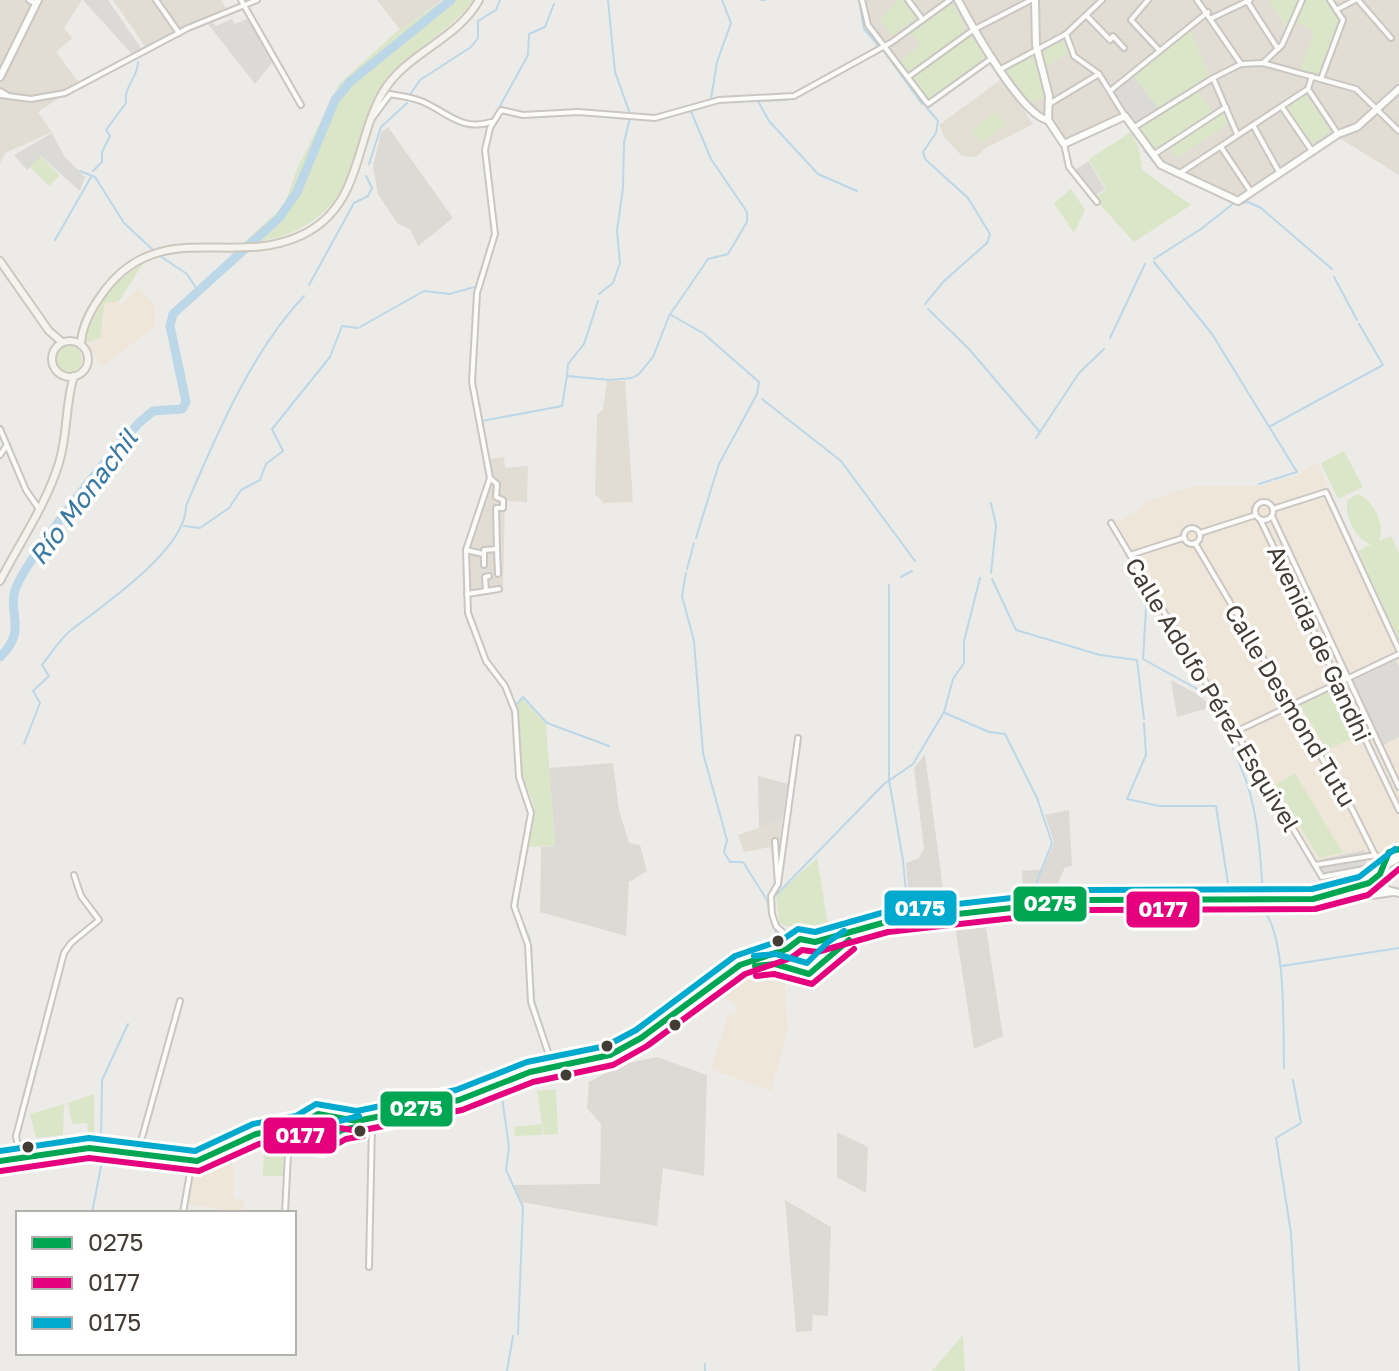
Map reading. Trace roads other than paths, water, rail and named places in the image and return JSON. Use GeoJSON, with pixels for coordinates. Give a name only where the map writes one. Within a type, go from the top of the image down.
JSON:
{"type":"FeatureCollection","features":[{"type":"Feature","properties":{"kind":"main road"},"geometry":{"type":"LineString","coordinates":[[59,345],[71,341],[85,325],[112,281],[140,260],[188,246],[256,247],[303,235],[340,203],[358,170],[371,118],[396,75],[463,20],[479,0]]}},
{"type":"Feature","properties":{"kind":"main road"},"geometry":{"type":"LineString","coordinates":[[0,261],[59,345]]}},
{"type":"Feature","properties":{"kind":"main road"},"geometry":{"type":"LineString","coordinates":[[62,375],[74,376],[83,371],[88,361],[81,345],[85,325]]}},
{"type":"Feature","properties":{"kind":"main road"},"geometry":{"type":"LineString","coordinates":[[71,341],[81,345]]}},
{"type":"Feature","properties":{"kind":"main road"},"geometry":{"type":"LineString","coordinates":[[59,345],[53,366],[62,375],[68,396]]}},
{"type":"Feature","properties":{"kind":"main road"},"geometry":{"type":"LineString","coordinates":[[0,581],[40,509],[61,458],[68,396],[74,376]]}},
{"type":"Feature","properties":{"kind":"street"},"geometry":{"type":"LineString","coordinates":[[156,0],[179,33]]}},
{"type":"Feature","properties":{"kind":"street"},"geometry":{"type":"LineString","coordinates":[[0,93],[31,99],[65,93],[179,33],[243,3],[257,0]]}},
{"type":"Feature","properties":{"kind":"street"},"geometry":{"type":"LineString","coordinates":[[862,0],[868,25],[928,104],[992,58]]}},
{"type":"Feature","properties":{"kind":"street"},"geometry":{"type":"LineString","coordinates":[[908,0],[923,20]]}},
{"type":"Feature","properties":{"kind":"street"},"geometry":{"type":"LineString","coordinates":[[553,1067],[531,1002],[528,945],[514,906],[531,813],[519,775],[515,711],[505,686],[486,661],[468,613],[466,550],[490,478],[479,427],[472,370],[477,293],[495,234],[485,150],[493,121],[499,111],[523,115],[622,113],[655,118],[719,100],[779,99],[806,90],[885,46],[950,0]]}},
{"type":"Feature","properties":{"kind":"street"},"geometry":{"type":"LineString","coordinates":[[958,0],[992,58],[1034,114],[1048,120],[1064,144],[1069,167],[1097,202]]}},
{"type":"Feature","properties":{"kind":"street"},"geometry":{"type":"LineString","coordinates":[[908,77],[973,30],[1033,0],[1037,50],[1049,104],[1048,120]]}},
{"type":"Feature","properties":{"kind":"street"},"geometry":{"type":"LineString","coordinates":[[1001,69],[1066,34],[1102,0]]}},
{"type":"Feature","properties":{"kind":"street"},"geometry":{"type":"LineString","coordinates":[[1148,0],[1131,20],[1159,50]]}},
{"type":"Feature","properties":{"kind":"street"},"geometry":{"type":"LineString","coordinates":[[1197,0],[1241,64]]}},
{"type":"Feature","properties":{"kind":"street"},"geometry":{"type":"LineString","coordinates":[[1263,63],[1278,49],[1302,0]]}},
{"type":"Feature","properties":{"kind":"street"},"geometry":{"type":"LineString","coordinates":[[1321,79],[1343,20],[1330,0]]}},
{"type":"Feature","properties":{"kind":"street"},"geometry":{"type":"LineString","coordinates":[[1336,10],[1356,0],[1391,38]]}},
{"type":"Feature","properties":{"kind":"street"},"geometry":{"type":"LineString","coordinates":[[1,76],[34,1]]}},
{"type":"Feature","properties":{"kind":"street"},"geometry":{"type":"LineString","coordinates":[[1212,18],[1249,1],[1278,49]]}},
{"type":"Feature","properties":{"kind":"street"},"geometry":{"type":"LineString","coordinates":[[243,3],[301,105]]}},
{"type":"Feature","properties":{"kind":"street"},"geometry":{"type":"LineString","coordinates":[[1110,91],[1208,12]]}},
{"type":"Feature","properties":{"kind":"street"},"geometry":{"type":"LineString","coordinates":[[1087,16],[1110,40],[1113,36],[1124,48]]}},
{"type":"Feature","properties":{"kind":"street"},"geometry":{"type":"LineString","coordinates":[[1066,34],[1074,56],[1099,74],[1161,165],[1238,201],[1338,134],[1357,127],[1399,89]]}},
{"type":"Feature","properties":{"kind":"street"},"geometry":{"type":"LineString","coordinates":[[1133,128],[1213,78],[1241,64],[1263,63],[1356,89],[1399,131]]}},
{"type":"Feature","properties":{"kind":"street"},"geometry":{"type":"LineString","coordinates":[[1049,104],[1099,74]]}},
{"type":"Feature","properties":{"kind":"street"},"geometry":{"type":"LineString","coordinates":[[1179,174],[1308,89],[1312,76]]}},
{"type":"Feature","properties":{"kind":"street"},"geometry":{"type":"LineString","coordinates":[[1213,78],[1238,135]]}},
{"type":"Feature","properties":{"kind":"street"},"geometry":{"type":"LineString","coordinates":[[1308,89],[1338,134]]}},
{"type":"Feature","properties":{"kind":"street"},"geometry":{"type":"LineString","coordinates":[[371,118],[387,94],[413,99],[455,121],[478,125],[493,121]]}},
{"type":"Feature","properties":{"kind":"street"},"geometry":{"type":"LineString","coordinates":[[1282,106],[1312,151]]}},
{"type":"Feature","properties":{"kind":"street"},"geometry":{"type":"LineString","coordinates":[[1153,155],[1226,107]]}},
{"type":"Feature","properties":{"kind":"street"},"geometry":{"type":"LineString","coordinates":[[1064,144],[1125,116]]}},
{"type":"Feature","properties":{"kind":"street"},"geometry":{"type":"LineString","coordinates":[[1253,125],[1279,173]]}},
{"type":"Feature","properties":{"kind":"street"},"geometry":{"type":"LineString","coordinates":[[1221,147],[1251,192]]}},
{"type":"Feature","properties":{"kind":"street"},"geometry":{"type":"LineString","coordinates":[[0,429],[26,490],[40,509]]}},
{"type":"Feature","properties":{"kind":"street"},"geometry":{"type":"LineString","coordinates":[[0,455],[7,445]]}},
{"type":"Feature","properties":{"kind":"street"},"geometry":{"type":"LineString","coordinates":[[490,478],[497,484],[496,497],[503,500],[503,508],[496,508],[498,574]]}},
{"type":"Feature","properties":{"kind":"street"},"geometry":{"type":"LineString","coordinates":[[1235,732],[1399,652],[1326,492],[1273,509],[1261,503],[1258,517]]}},
{"type":"Feature","properties":{"kind":"street"},"geometry":{"type":"LineString","coordinates":[[1130,555],[1183,538],[1189,528],[1200,533],[1272,516],[1273,509]]}},
{"type":"Feature","properties":{"kind":"street","name":"Avenida de Gandhi"},"geometry":{"type":"LineString","coordinates":[[1272,516],[1399,787]]}},
{"type":"Feature","properties":{"kind":"street","name":"Avenida de Gandhi"},"geometry":{"type":"LineString","coordinates":[[1258,517],[1399,810]]}},
{"type":"Feature","properties":{"kind":"street","name":"Calle Adolfo Pérez Esquivel"},"geometry":{"type":"LineString","coordinates":[[1111,523],[1315,865]]}},
{"type":"Feature","properties":{"kind":"street"},"geometry":{"type":"LineString","coordinates":[[1183,538],[1187,543],[1195,543],[1200,533]]}},
{"type":"Feature","properties":{"kind":"street","name":"Calle Desmond Tutu"},"geometry":{"type":"LineString","coordinates":[[1195,543],[1373,847],[1382,870]]}},
{"type":"Feature","properties":{"kind":"street"},"geometry":{"type":"LineString","coordinates":[[484,565],[486,549],[497,549]]}},
{"type":"Feature","properties":{"kind":"street"},"geometry":{"type":"LineString","coordinates":[[466,550],[484,554]]}},
{"type":"Feature","properties":{"kind":"street"},"geometry":{"type":"LineString","coordinates":[[486,591],[485,577],[489,576]]}},
{"type":"Feature","properties":{"kind":"street"},"geometry":{"type":"LineString","coordinates":[[467,594],[499,589]]}},
{"type":"Feature","properties":{"kind":"street"},"geometry":{"type":"LineString","coordinates":[[793,942],[776,926],[771,896],[778,884],[798,738]]}},
{"type":"Feature","properties":{"kind":"street"},"geometry":{"type":"LineString","coordinates":[[775,841],[778,884]]}},
{"type":"Feature","properties":{"kind":"street"},"geometry":{"type":"LineString","coordinates":[[1396,893],[1382,885],[1382,870],[1389,852],[1399,849]]}},
{"type":"Feature","properties":{"kind":"street"},"geometry":{"type":"LineString","coordinates":[[1377,855],[1315,865],[1322,877],[1369,868],[1382,870]]}},
{"type":"Feature","properties":{"kind":"street"},"geometry":{"type":"LineString","coordinates":[[0,1164],[89,1148],[138,1152],[182,1162],[197,1161],[256,1134],[308,1122],[318,1114],[357,1121],[459,1100],[519,1076],[620,1051],[740,965],[787,949],[793,942],[804,939],[815,942],[886,922],[1045,903],[1120,898],[1226,897],[1299,901],[1322,898],[1357,889],[1399,858]]}},
{"type":"Feature","properties":{"kind":"street"},"geometry":{"type":"LineString","coordinates":[[20,1158],[16,1136],[64,953],[99,920],[81,896],[74,875]]}},
{"type":"Feature","properties":{"kind":"street"},"geometry":{"type":"LineString","coordinates":[[0,1164],[98,1153],[191,1167],[206,1164],[260,1139],[289,1134],[322,1142],[333,1134],[465,1104],[525,1079],[622,1056],[741,971],[763,964],[789,967],[798,974],[809,974],[818,968],[822,957],[850,939],[881,930],[1042,910],[1171,903],[1293,906],[1396,893]]}},
{"type":"Feature","properties":{"kind":"street"},"geometry":{"type":"LineString","coordinates":[[815,942],[822,957]]}},
{"type":"Feature","properties":{"kind":"street"},"geometry":{"type":"LineString","coordinates":[[787,949],[789,967]]}},
{"type":"Feature","properties":{"kind":"street"},"geometry":{"type":"LineString","coordinates":[[138,1152],[180,1001]]}},
{"type":"Feature","properties":{"kind":"street"},"geometry":{"type":"LineString","coordinates":[[330,1118],[333,1134]]}},
{"type":"Feature","properties":{"kind":"street"},"geometry":{"type":"LineString","coordinates":[[308,1122],[309,1137]]}},
{"type":"Feature","properties":{"kind":"street"},"geometry":{"type":"LineString","coordinates":[[369,1267],[372,1124]]}},
{"type":"Feature","properties":{"kind":"street"},"geometry":{"type":"LineString","coordinates":[[285,1211],[289,1134]]}},
{"type":"Feature","properties":{"kind":"street"},"geometry":{"type":"LineString","coordinates":[[183,1211],[191,1167]]}},
{"type":"Feature","properties":{"kind":"waterway","name":"Río Monachil"},"geometry":{"type":"LineString","coordinates":[[0,657],[13,640],[15,632],[14,594],[32,559],[50,534],[139,423],[153,411],[182,409],[186,402],[170,326],[173,314],[279,218],[297,192],[335,100],[350,82],[451,0]]}},
{"type":"Feature","properties":{"kind":"waterway"},"geometry":{"type":"LineString","coordinates":[[409,96],[420,80],[471,47],[478,38],[478,21],[496,10],[500,0]]}},
{"type":"Feature","properties":{"kind":"waterway"},"geometry":{"type":"LineString","coordinates":[[608,0],[615,72],[629,111]]}},
{"type":"Feature","properties":{"kind":"waterway"},"geometry":{"type":"LineString","coordinates":[[711,99],[717,62],[731,23],[722,0]]}},
{"type":"Feature","properties":{"kind":"waterway"},"geometry":{"type":"LineString","coordinates":[[859,0],[864,29],[878,45]]}},
{"type":"Feature","properties":{"kind":"waterway"},"geometry":{"type":"LineString","coordinates":[[500,106],[528,55],[529,34],[545,27],[554,4]]}},
{"type":"Feature","properties":{"kind":"waterway"},"geometry":{"type":"LineString","coordinates":[[883,50],[922,104]]}},
{"type":"Feature","properties":{"kind":"waterway"},"geometry":{"type":"LineString","coordinates":[[93,171],[102,162],[102,152],[110,136],[106,130],[126,103],[138,62]]}},
{"type":"Feature","properties":{"kind":"waterway"},"geometry":{"type":"LineString","coordinates":[[747,101],[787,100]]}},
{"type":"Feature","properties":{"kind":"waterway"},"geometry":{"type":"LineString","coordinates":[[715,103],[733,101]]}},
{"type":"Feature","properties":{"kind":"waterway"},"geometry":{"type":"LineString","coordinates":[[758,101],[769,121],[818,174],[857,191]]}},
{"type":"Feature","properties":{"kind":"waterway"},"geometry":{"type":"LineString","coordinates":[[369,164],[381,127],[407,103]]}},
{"type":"Feature","properties":{"kind":"waterway"},"geometry":{"type":"LineString","coordinates":[[925,304],[944,281],[987,243],[990,234],[968,198],[925,159],[923,152],[936,133],[938,121],[927,108]]}},
{"type":"Feature","properties":{"kind":"waterway"},"geometry":{"type":"LineString","coordinates":[[482,421],[562,406],[567,376],[610,380],[632,378],[639,374],[653,357],[669,316],[708,259],[728,254],[747,222],[747,212],[711,159],[690,109]]}},
{"type":"Feature","properties":{"kind":"waterway"},"geometry":{"type":"LineString","coordinates":[[599,294],[613,283],[620,263],[617,231],[623,188],[624,142],[630,118]]}},
{"type":"Feature","properties":{"kind":"waterway"},"geometry":{"type":"LineString","coordinates":[[1144,150],[1159,168],[1199,186]]}},
{"type":"Feature","properties":{"kind":"waterway"},"geometry":{"type":"LineString","coordinates":[[80,171],[95,177],[124,223],[153,250]]}},
{"type":"Feature","properties":{"kind":"waterway"},"geometry":{"type":"LineString","coordinates":[[309,285],[354,203],[368,196],[372,188],[366,176]]}},
{"type":"Feature","properties":{"kind":"waterway"},"geometry":{"type":"LineString","coordinates":[[55,240],[91,177]]}},
{"type":"Feature","properties":{"kind":"waterway"},"geometry":{"type":"LineString","coordinates":[[1154,259],[1234,203],[1219,195]]}},
{"type":"Feature","properties":{"kind":"waterway"},"geometry":{"type":"LineString","coordinates":[[1238,204],[1248,202],[1261,208],[1332,269]]}},
{"type":"Feature","properties":{"kind":"waterway"},"geometry":{"type":"LineString","coordinates":[[160,256],[187,274],[198,291]]}},
{"type":"Feature","properties":{"kind":"waterway"},"geometry":{"type":"LineString","coordinates":[[1154,262],[1212,334],[1297,472],[1259,484]]}},
{"type":"Feature","properties":{"kind":"waterway"},"geometry":{"type":"LineString","coordinates":[[1110,338],[1145,264]]}},
{"type":"Feature","properties":{"kind":"waterway"},"geometry":{"type":"LineString","coordinates":[[1334,277],[1357,320]]}},
{"type":"Feature","properties":{"kind":"waterway"},"geometry":{"type":"LineString","coordinates":[[360,327],[424,291],[449,294],[475,287]]}},
{"type":"Feature","properties":{"kind":"waterway"},"geometry":{"type":"LineString","coordinates":[[24,744],[40,703],[33,691],[49,676],[42,665],[66,635],[141,575],[173,540],[236,396],[267,343],[304,296]]}},
{"type":"Feature","properties":{"kind":"waterway"},"geometry":{"type":"LineString","coordinates":[[567,376],[568,364],[584,344],[598,301]]}},
{"type":"Feature","properties":{"kind":"waterway"},"geometry":{"type":"LineString","coordinates":[[928,309],[969,349],[1039,431]]}},
{"type":"Feature","properties":{"kind":"waterway"},"geometry":{"type":"LineString","coordinates":[[671,315],[703,333],[759,382],[757,394],[719,464],[696,538]]}},
{"type":"Feature","properties":{"kind":"waterway"},"geometry":{"type":"LineString","coordinates":[[1269,427],[1383,365],[1359,324]]}},
{"type":"Feature","properties":{"kind":"waterway"},"geometry":{"type":"LineString","coordinates":[[184,526],[200,528],[229,508],[241,490],[260,480],[266,464],[283,451],[272,429],[330,357],[342,326],[358,328]]}},
{"type":"Feature","properties":{"kind":"waterway"},"geometry":{"type":"LineString","coordinates":[[1036,438],[1079,373],[1104,349]]}},
{"type":"Feature","properties":{"kind":"waterway"},"geometry":{"type":"LineString","coordinates":[[762,399],[841,461],[915,561]]}},
{"type":"Feature","properties":{"kind":"waterway"},"geometry":{"type":"LineString","coordinates":[[991,503],[996,525],[991,573]]}},
{"type":"Feature","properties":{"kind":"waterway"},"geometry":{"type":"LineString","coordinates":[[687,569],[694,543]]}},
{"type":"Feature","properties":{"kind":"waterway"},"geometry":{"type":"LineString","coordinates":[[901,577],[912,571]]}},
{"type":"Feature","properties":{"kind":"waterway"},"geometry":{"type":"LineString","coordinates":[[686,573],[682,596],[694,641],[703,753],[727,840],[724,852],[730,862],[743,862],[767,900],[772,921]]}},
{"type":"Feature","properties":{"kind":"waterway"},"geometry":{"type":"LineString","coordinates":[[774,897],[884,784],[913,764],[944,712],[953,679],[964,663],[964,641],[980,578]]}},
{"type":"Feature","properties":{"kind":"waterway"},"geometry":{"type":"LineString","coordinates":[[992,579],[1016,630],[1100,655],[1137,660],[1144,719]]}},
{"type":"Feature","properties":{"kind":"waterway"},"geometry":{"type":"LineString","coordinates":[[889,585],[889,780],[903,860],[908,915]]}},
{"type":"Feature","properties":{"kind":"waterway"},"geometry":{"type":"LineString","coordinates":[[1147,592],[1143,659],[1208,695]]}},
{"type":"Feature","properties":{"kind":"waterway"},"geometry":{"type":"LineString","coordinates":[[516,705],[523,697],[547,723],[609,746]]}},
{"type":"Feature","properties":{"kind":"waterway"},"geometry":{"type":"LineString","coordinates":[[1216,707],[1251,796],[1263,894]]}},
{"type":"Feature","properties":{"kind":"waterway"},"geometry":{"type":"LineString","coordinates":[[945,713],[989,732],[1005,734],[1037,798],[1052,843],[1037,881],[1036,899]]}},
{"type":"Feature","properties":{"kind":"waterway"},"geometry":{"type":"LineString","coordinates":[[1144,723],[1146,755],[1127,799],[1159,806],[1216,806],[1229,890]]}},
{"type":"Feature","properties":{"kind":"waterway"},"geometry":{"type":"LineString","coordinates":[[523,782],[532,810]]}},
{"type":"Feature","properties":{"kind":"waterway"},"geometry":{"type":"LineString","coordinates":[[517,910],[520,884]]}},
{"type":"Feature","properties":{"kind":"waterway"},"geometry":{"type":"LineString","coordinates":[[1175,907],[1189,906]]}},
{"type":"Feature","properties":{"kind":"waterway"},"geometry":{"type":"LineString","coordinates":[[1243,908],[1261,909]]}},
{"type":"Feature","properties":{"kind":"waterway"},"geometry":{"type":"LineString","coordinates":[[1262,909],[1270,921],[1280,960],[1284,1068]]}},
{"type":"Feature","properties":{"kind":"waterway"},"geometry":{"type":"LineString","coordinates":[[520,916],[530,940],[534,1000],[552,1057]]}},
{"type":"Feature","properties":{"kind":"waterway"},"geometry":{"type":"LineString","coordinates":[[775,927],[777,942]]}},
{"type":"Feature","properties":{"kind":"waterway"},"geometry":{"type":"LineString","coordinates":[[1282,966],[1399,948]]}},
{"type":"Feature","properties":{"kind":"waterway"},"geometry":{"type":"LineString","coordinates":[[101,1142],[102,1080],[128,1024]]}},
{"type":"Feature","properties":{"kind":"waterway"},"geometry":{"type":"LineString","coordinates":[[1293,1080],[1301,1123],[1276,1138],[1291,1233],[1299,1371]]}},
{"type":"Feature","properties":{"kind":"waterway"},"geometry":{"type":"LineString","coordinates":[[502,1097],[509,1147],[506,1170],[523,1207],[518,1334]]}},
{"type":"Feature","properties":{"kind":"waterway"},"geometry":{"type":"LineString","coordinates":[[92,1211],[102,1161]]}},
{"type":"Feature","properties":{"kind":"waterway"},"geometry":{"type":"LineString","coordinates":[[507,1371],[513,1336]]}},
{"type":"Feature","properties":{"kind":"waterway"},"geometry":{"type":"LineString","coordinates":[[705,1364],[705,1371]]}}]}
